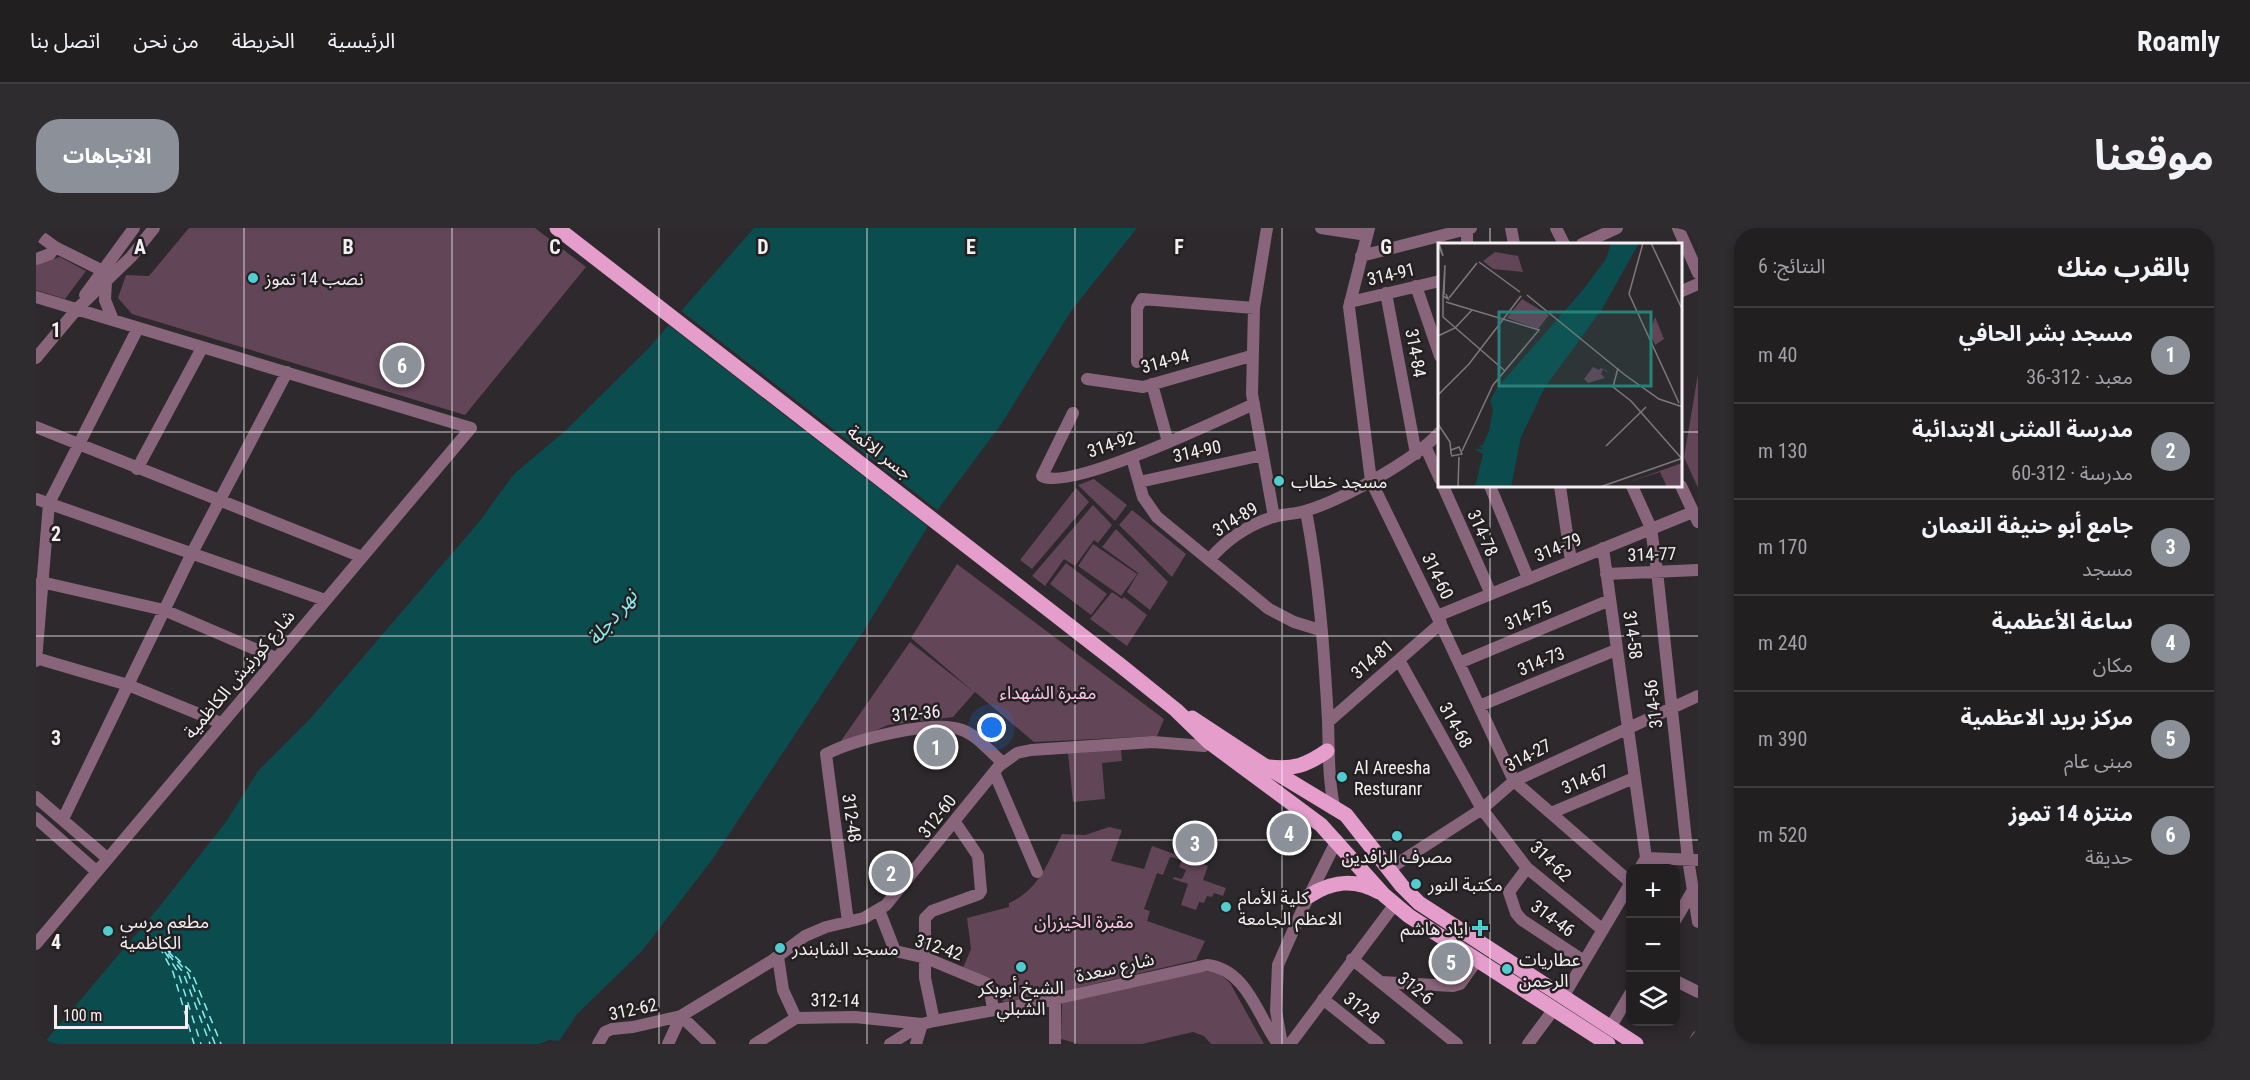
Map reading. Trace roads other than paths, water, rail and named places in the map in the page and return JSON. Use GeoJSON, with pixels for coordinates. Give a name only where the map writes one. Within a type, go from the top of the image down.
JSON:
{"type":"FeatureCollection","features":[{"type":"Feature","properties":{"kind":"main road","name":"جسر الائمة"},"geometry":{"type":"LineString","coordinates":[[558,228],[1175,709]]}},
{"type":"Feature","properties":{"kind":"main road"},"geometry":{"type":"LineString","coordinates":[[1175,709],[1209,742],[1321,825],[1389,899]]}},
{"type":"Feature","properties":{"kind":"main road"},"geometry":{"type":"LineString","coordinates":[[1175,709],[1216,731],[1264,766],[1334,806],[1355,824],[1389,869],[1419,903],[1559,1003],[1607,1044]]}},
{"type":"Feature","properties":{"kind":"main road"},"geometry":{"type":"LineString","coordinates":[[1264,766],[1295,768],[1306,765],[1327,751]]}},
{"type":"Feature","properties":{"kind":"main road"},"geometry":{"type":"LineString","coordinates":[[1321,825],[1334,806]]}},
{"type":"Feature","properties":{"kind":"main road"},"geometry":{"type":"LineString","coordinates":[[1337,840],[1355,824]]}},
{"type":"Feature","properties":{"kind":"main road"},"geometry":{"type":"LineString","coordinates":[[1309,896],[1324,886],[1340,882],[1356,883],[1389,899],[1478,959],[1636,1044]]}},
{"type":"Feature","properties":{"kind":"street"},"geometry":{"type":"LineString","coordinates":[[36,358],[103,276],[134,228]]}},
{"type":"Feature","properties":{"kind":"street"},"geometry":{"type":"LineString","coordinates":[[103,276],[154,228]]}},
{"type":"Feature","properties":{"kind":"street"},"geometry":{"type":"LineString","coordinates":[[1267,228],[1254,308],[1251,356],[1254,404],[1274,517]]}},
{"type":"Feature","properties":{"kind":"street"},"geometry":{"type":"LineString","coordinates":[[1321,228],[1368,231]]}},
{"type":"Feature","properties":{"kind":"street"},"geometry":{"type":"LineString","coordinates":[[1511,228],[1514,243]]}},
{"type":"Feature","properties":{"kind":"street"},"geometry":{"type":"LineString","coordinates":[[1556,228],[1564,243]]}},
{"type":"Feature","properties":{"kind":"street"},"geometry":{"type":"LineString","coordinates":[[1584,243],[1617,228]]}},
{"type":"Feature","properties":{"kind":"street"},"geometry":{"type":"LineString","coordinates":[[1678,228],[1698,273]]}},
{"type":"Feature","properties":{"kind":"street"},"geometry":{"type":"LineString","coordinates":[[1361,256],[1469,229]]}},
{"type":"Feature","properties":{"kind":"street","name":"314-60"},"geometry":{"type":"LineString","coordinates":[[1368,231],[1350,302],[1371,481],[1439,619],[1514,781],[1626,879]]}},
{"type":"Feature","properties":{"kind":"street"},"geometry":{"type":"LineString","coordinates":[[36,233],[103,276]]}},
{"type":"Feature","properties":{"kind":"street"},"geometry":{"type":"LineString","coordinates":[[36,259],[50,254],[55,247]]}},
{"type":"Feature","properties":{"kind":"street"},"geometry":{"type":"LineString","coordinates":[[103,276],[105,300],[113,320]]}},
{"type":"Feature","properties":{"kind":"street","name":"314-91"},"geometry":{"type":"LineString","coordinates":[[1350,302],[1438,281]]}},
{"type":"Feature","properties":{"kind":"street"},"geometry":{"type":"LineString","coordinates":[[1683,291],[1698,284]]}},
{"type":"Feature","properties":{"kind":"street"},"geometry":{"type":"LineString","coordinates":[[1416,286],[1438,350]]}},
{"type":"Feature","properties":{"kind":"street","name":"314-84"},"geometry":{"type":"LineString","coordinates":[[1386,293],[1421,451]]}},
{"type":"Feature","properties":{"kind":"street"},"geometry":{"type":"LineString","coordinates":[[36,297],[287,372],[192,553],[63,819]]}},
{"type":"Feature","properties":{"kind":"street"},"geometry":{"type":"LineString","coordinates":[[1137,362],[1137,308],[1142,299],[1254,308]]}},
{"type":"Feature","properties":{"kind":"street"},"geometry":{"type":"LineString","coordinates":[[138,328],[79,443],[42,501],[41,582],[36,659],[128,685],[221,723]]}},
{"type":"Feature","properties":{"kind":"street"},"geometry":{"type":"LineString","coordinates":[[137,469],[202,348]]}},
{"type":"Feature","properties":{"kind":"street","name":"314-94"},"geometry":{"type":"LineString","coordinates":[[1087,379],[1136,387],[1251,356]]}},
{"type":"Feature","properties":{"kind":"street","name":"شارع كورنيش الكاظمية"},"geometry":{"type":"LineString","coordinates":[[38,938],[471,428],[287,372]]}},
{"type":"Feature","properties":{"kind":"street"},"geometry":{"type":"LineString","coordinates":[[1152,384],[1168,442]]}},
{"type":"Feature","properties":{"kind":"street","name":"314-92"},"geometry":{"type":"LineString","coordinates":[[1073,413],[1042,476],[1048,479],[1062,478],[1132,458],[1254,404]]}},
{"type":"Feature","properties":{"kind":"street"},"geometry":{"type":"LineString","coordinates":[[36,427],[362,557]]}},
{"type":"Feature","properties":{"kind":"street","name":"314-89"},"geometry":{"type":"LineString","coordinates":[[1209,560],[1229,539],[1274,517],[1306,511],[1371,481],[1421,451],[1438,434]]}},
{"type":"Feature","properties":{"kind":"street"},"geometry":{"type":"LineString","coordinates":[[1421,451],[1438,476]]}},
{"type":"Feature","properties":{"kind":"street","name":"314-90"},"geometry":{"type":"LineString","coordinates":[[1139,482],[1263,455]]}},
{"type":"Feature","properties":{"kind":"street"},"geometry":{"type":"LineString","coordinates":[[1132,458],[1143,496],[1157,517],[1269,609],[1294,622],[1320,630]]}},
{"type":"Feature","properties":{"kind":"street","name":"314-78"},"geometry":{"type":"LineString","coordinates":[[1444,488],[1491,594]]}},
{"type":"Feature","properties":{"kind":"street"},"geometry":{"type":"LineString","coordinates":[[1491,488],[1528,579]]}},
{"type":"Feature","properties":{"kind":"street"},"geometry":{"type":"LineString","coordinates":[[1560,488],[1571,561]]}},
{"type":"Feature","properties":{"kind":"street","name":"314-56"},"geometry":{"type":"LineString","coordinates":[[1633,488],[1651,528],[1658,571],[1671,708],[1693,860],[1693,890],[1698,922]]}},
{"type":"Feature","properties":{"kind":"street"},"geometry":{"type":"LineString","coordinates":[[1682,488],[1696,517]]}},
{"type":"Feature","properties":{"kind":"street"},"geometry":{"type":"LineString","coordinates":[[42,501],[325,600]]}},
{"type":"Feature","properties":{"kind":"street"},"geometry":{"type":"LineString","coordinates":[[1306,511],[1316,561],[1328,722],[1327,751],[1334,806]]}},
{"type":"Feature","properties":{"kind":"street","name":"314-79"},"geometry":{"type":"LineString","coordinates":[[1439,619],[1491,594],[1651,528],[1696,517]]}},
{"type":"Feature","properties":{"kind":"street","name":"314-58"},"geometry":{"type":"LineString","coordinates":[[1603,548],[1643,863]]}},
{"type":"Feature","properties":{"kind":"street","name":"314-77"},"geometry":{"type":"LineString","coordinates":[[1606,574],[1698,570]]}},
{"type":"Feature","properties":{"kind":"street"},"geometry":{"type":"LineString","coordinates":[[41,582],[164,610],[276,658]]}},
{"type":"Feature","properties":{"kind":"street","name":"314-75"},"geometry":{"type":"LineString","coordinates":[[1459,663],[1610,600]]}},
{"type":"Feature","properties":{"kind":"street","name":"314-81"},"geometry":{"type":"LineString","coordinates":[[1328,722],[1399,660],[1439,619]]}},
{"type":"Feature","properties":{"kind":"street","name":"314-73"},"geometry":{"type":"LineString","coordinates":[[1479,705],[1616,650]]}},
{"type":"Feature","properties":{"kind":"street","name":"314-68"},"geometry":{"type":"LineString","coordinates":[[1399,660],[1482,809]]}},
{"type":"Feature","properties":{"kind":"street","name":"314-27"},"geometry":{"type":"LineString","coordinates":[[1389,869],[1482,809],[1514,781],[1698,696]]}},
{"type":"Feature","properties":{"kind":"street","name":"312-36"},"geometry":{"type":"LineString","coordinates":[[825,754],[882,734],[955,728],[970,734],[1002,762]]}},
{"type":"Feature","properties":{"kind":"street","name":"312-60"},"geometry":{"type":"LineString","coordinates":[[681,1016],[778,957],[815,931],[879,910],[897,894],[1002,762],[1017,753],[1031,750],[1153,742],[1204,746],[1209,742]]}},
{"type":"Feature","properties":{"kind":"street","name":"312-48"},"geometry":{"type":"LineString","coordinates":[[825,754],[848,922]]}},
{"type":"Feature","properties":{"kind":"street"},"geometry":{"type":"LineString","coordinates":[[994,772],[1037,872]]}},
{"type":"Feature","properties":{"kind":"street","name":"314-67"},"geometry":{"type":"LineString","coordinates":[[1551,813],[1634,778]]}},
{"type":"Feature","properties":{"kind":"street"},"geometry":{"type":"LineString","coordinates":[[36,797],[107,858]]}},
{"type":"Feature","properties":{"kind":"street","name":"314-62"},"geometry":{"type":"LineString","coordinates":[[1482,809],[1527,868],[1603,930]]}},
{"type":"Feature","properties":{"kind":"street"},"geometry":{"type":"LineString","coordinates":[[36,818],[96,871]]}},
{"type":"Feature","properties":{"kind":"street"},"geometry":{"type":"LineString","coordinates":[[934,1021],[925,978],[927,915],[979,894],[981,891],[978,856],[955,822]]}},
{"type":"Feature","properties":{"kind":"street"},"geometry":{"type":"LineString","coordinates":[[1337,840],[1278,965],[1276,1011],[1290,1043],[1352,959],[1389,899]]}},
{"type":"Feature","properties":{"kind":"street"},"geometry":{"type":"LineString","coordinates":[[1643,863],[1693,860]]}},
{"type":"Feature","properties":{"kind":"street","name":"314-46"},"geometry":{"type":"LineString","coordinates":[[1527,868],[1509,892],[1516,913],[1522,920],[1584,962]]}},
{"type":"Feature","properties":{"kind":"street"},"geometry":{"type":"LineString","coordinates":[[1528,1044],[1559,1003],[1626,890]]}},
{"type":"Feature","properties":{"kind":"street"},"geometry":{"type":"LineString","coordinates":[[1677,918],[1693,890]]}},
{"type":"Feature","properties":{"kind":"street","name":"312-42"},"geometry":{"type":"LineString","coordinates":[[879,910],[895,951],[926,958],[986,982],[990,987],[993,1010]]}},
{"type":"Feature","properties":{"kind":"street"},"geometry":{"type":"LineString","coordinates":[[778,957],[783,990],[796,1018]]}},
{"type":"Feature","properties":{"kind":"street","name":"312-6"},"geometry":{"type":"LineString","coordinates":[[1352,959],[1457,1044]]}},
{"type":"Feature","properties":{"kind":"street"},"geometry":{"type":"LineString","coordinates":[[1381,982],[1453,986],[1460,984],[1478,959]]}},
{"type":"Feature","properties":{"kind":"street","name":"شارع سعدة"},"geometry":{"type":"LineString","coordinates":[[922,1024],[1055,999],[1200,966],[1214,966],[1227,971],[1237,980],[1278,1044]]}},
{"type":"Feature","properties":{"kind":"street"},"geometry":{"type":"LineString","coordinates":[[1680,983],[1698,992]]}},
{"type":"Feature","properties":{"kind":"street"},"geometry":{"type":"LineString","coordinates":[[1055,999],[1055,1044]]}},
{"type":"Feature","properties":{"kind":"street","name":"312-8"},"geometry":{"type":"LineString","coordinates":[[1323,999],[1379,1044]]}},
{"type":"Feature","properties":{"kind":"street"},"geometry":{"type":"LineString","coordinates":[[1610,1028],[1626,1001]]}},
{"type":"Feature","properties":{"kind":"street"},"geometry":{"type":"LineString","coordinates":[[668,1044],[681,1016],[710,1044]]}},
{"type":"Feature","properties":{"kind":"street","name":"312-62"},"geometry":{"type":"LineString","coordinates":[[598,1044],[605,1032],[612,1029],[633,1027],[681,1016]]}},
{"type":"Feature","properties":{"kind":"street","name":"312-14"},"geometry":{"type":"LineString","coordinates":[[755,1044],[796,1018],[855,1017],[922,1024]]}},
{"type":"Feature","properties":{"kind":"street"},"geometry":{"type":"LineString","coordinates":[[890,1044],[922,1024]]}},
{"type":"Feature","properties":{"kind":"street"},"geometry":{"type":"LineString","coordinates":[[916,1044],[922,1024]]}},
{"type":"Feature","properties":{"kind":"street"},"geometry":{"type":"LineString","coordinates":[[1693,1044],[1698,1036]]}},
{"type":"Feature","properties":{"kind":"water","name":"نهر دجلة"},"geometry":{"type":"Polygon","coordinates":[[[754,228],[1137,228],[1071,311],[1002,423],[941,505],[863,632],[711,861],[642,951],[577,1014],[559,1041],[549,1040],[539,1044],[43,1044],[160,906],[226,822],[258,771],[309,720],[479,522],[514,474],[564,432],[647,350],[754,228]]]}},
{"type":"Feature","properties":{"kind":"place","name":"نصب 14 تموز"},"geometry":{"type":"Point","coordinates":[253,278]}},
{"type":"Feature","properties":{"kind":"place","name":"منتزه 14 تموز"},"geometry":{"type":"Point","coordinates":[402,365]}},
{"type":"Feature","properties":{"kind":"place","name":"مسجد خطاب"},"geometry":{"type":"Point","coordinates":[1279,481]}},
{"type":"Feature","properties":{"kind":"place","name":"مسجد بشر الحافي"},"geometry":{"type":"Point","coordinates":[936,747]}},
{"type":"Feature","properties":{"kind":"place","name":"Al Areesha Resturanr"},"geometry":{"type":"Point","coordinates":[1342,777]}},
{"type":"Feature","properties":{"kind":"place","name":"ساعة الأعظمية"},"geometry":{"type":"Point","coordinates":[1289,833]}},
{"type":"Feature","properties":{"kind":"place","name":"مصرف الرافدين"},"geometry":{"type":"Point","coordinates":[1397,836]}},
{"type":"Feature","properties":{"kind":"place","name":"جامع أبو حنيفة النعمان"},"geometry":{"type":"Point","coordinates":[1195,843]}},
{"type":"Feature","properties":{"kind":"place","name":"مدرسة المثنى الابتدائية"},"geometry":{"type":"Point","coordinates":[891,873]}},
{"type":"Feature","properties":{"kind":"place","name":"مكتبة النور"},"geometry":{"type":"Point","coordinates":[1416,884]}},
{"type":"Feature","properties":{"kind":"place","name":"كلية الأمام الاعظم الجامعة"},"geometry":{"type":"Point","coordinates":[1226,907]}},
{"type":"Feature","properties":{"kind":"place","name":"اياد هاشم"},"geometry":{"type":"Point","coordinates":[1480,928]}},
{"type":"Feature","properties":{"kind":"place","name":"مطعم مرسى الكاظمية"},"geometry":{"type":"Point","coordinates":[108,931]}},
{"type":"Feature","properties":{"kind":"place","name":"مسجد الشابندر"},"geometry":{"type":"Point","coordinates":[780,948]}},
{"type":"Feature","properties":{"kind":"place","name":"مركز بريد الاعظمية"},"geometry":{"type":"Point","coordinates":[1451,962]}},
{"type":"Feature","properties":{"kind":"place","name":"الشيخ أبوبكر الشبلي"},"geometry":{"type":"Point","coordinates":[1021,967]}},
{"type":"Feature","properties":{"kind":"place","name":"عطاريات الرحمن"},"geometry":{"type":"Point","coordinates":[1507,969]}},
{"type":"Feature","properties":{"kind":"park label","name":"مقبرة الشهداء"},"geometry":{"type":"Point","coordinates":[1048,692]}},
{"type":"Feature","properties":{"kind":"park label","name":"مقبرة الخيزران"},"geometry":{"type":"Point","coordinates":[1084,921]}}]}
